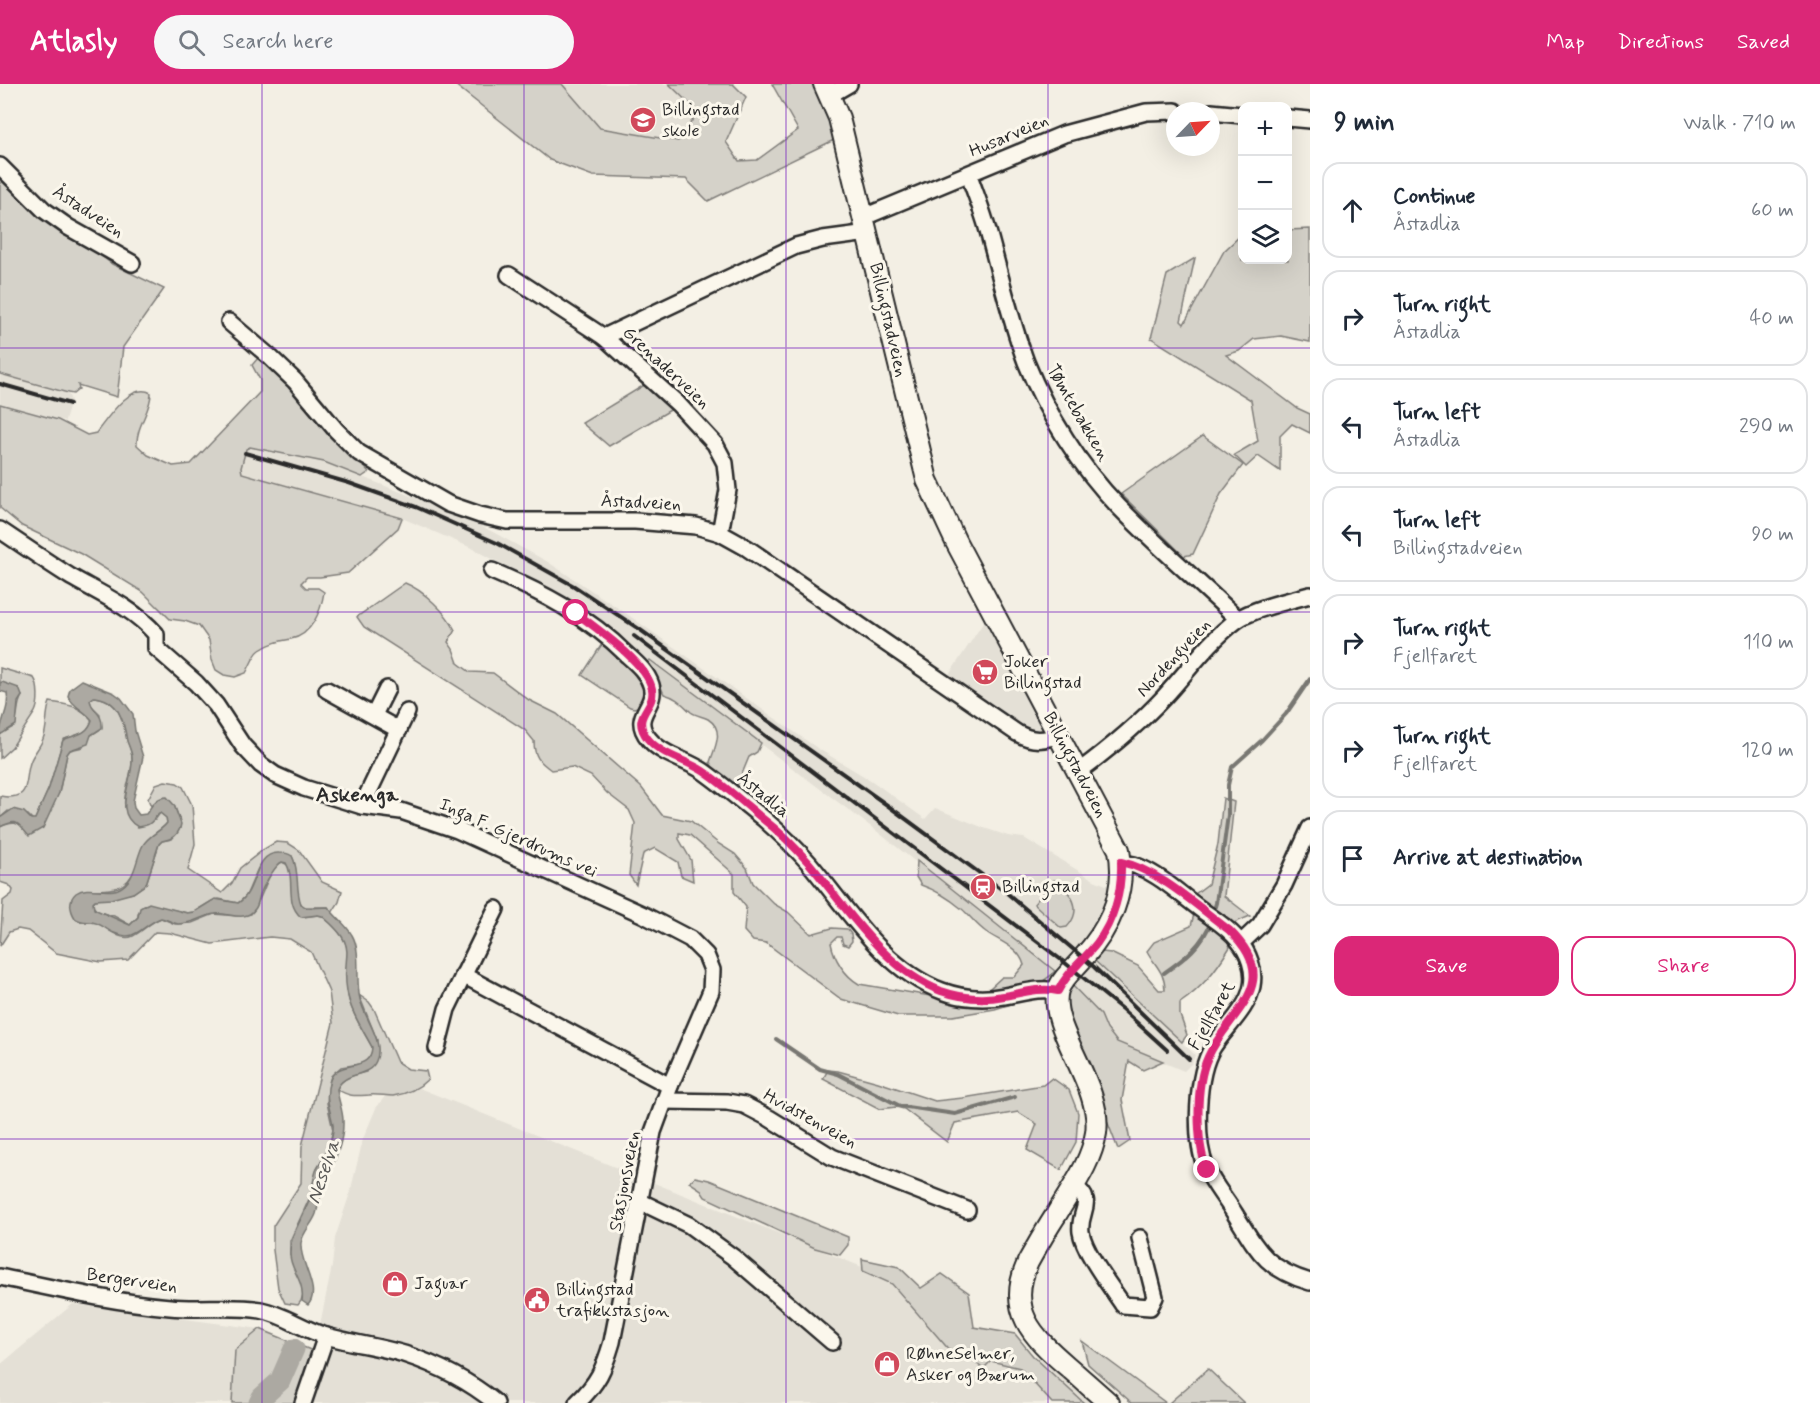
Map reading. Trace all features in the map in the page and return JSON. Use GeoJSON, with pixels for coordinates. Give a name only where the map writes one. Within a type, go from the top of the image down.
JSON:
{"type":"FeatureCollection","features":[{"type":"Feature","properties":{"kind":"main road","name":"Billingstadveien"},"geometry":{"type":"LineString","coordinates":[[827,89],[839,118],[927,480],[956,542],[1119,850],[1120,887],[1103,933],[1063,981],[1058,991]]}},
{"type":"Feature","properties":{"kind":"main road"},"geometry":{"type":"LineString","coordinates":[[1058,991],[1056,1009],[1095,1103],[1096,1132],[1088,1161],[1022,1277],[1020,1304],[1025,1320],[1045,1347],[1109,1403]]}},
{"type":"Feature","properties":{"kind":"street"},"geometry":{"type":"LineString","coordinates":[[827,89],[849,84]]}},
{"type":"Feature","properties":{"kind":"street","name":"Husarveien"},"geometry":{"type":"LineString","coordinates":[[604,337],[796,246],[866,225],[969,175],[1064,134],[1146,112],[1166,111]]}},
{"type":"Feature","properties":{"kind":"street"},"geometry":{"type":"LineString","coordinates":[[1220,113],[1238,115]]}},
{"type":"Feature","properties":{"kind":"street"},"geometry":{"type":"LineString","coordinates":[[1292,118],[1310,120]]}},
{"type":"Feature","properties":{"kind":"street","name":"Åstadveien"},"geometry":{"type":"LineString","coordinates":[[0,166],[44,210],[68,227],[132,263]]}},
{"type":"Feature","properties":{"kind":"street","name":"Tømtebakken"},"geometry":{"type":"LineString","coordinates":[[969,175],[988,230],[993,258],[1027,362],[1046,403],[1082,464],[1118,507],[1238,619]]}},
{"type":"Feature","properties":{"kind":"street","name":"Grenaderveien"},"geometry":{"type":"LineString","coordinates":[[509,275],[604,337],[678,404],[715,444],[725,463],[728,490],[720,533]]}},
{"type":"Feature","properties":{"kind":"street","name":"Åstadveien"},"geometry":{"type":"LineString","coordinates":[[229,322],[295,381],[336,430],[359,453],[448,504],[507,521],[661,522],[696,526],[720,533],[755,554],[1017,733],[1032,740],[1046,739],[1059,734]]}},
{"type":"Feature","properties":{"kind":"street","name":"Inga F. Gjerdrums vei"},"geometry":{"type":"LineString","coordinates":[[0,530],[69,576],[123,606],[146,622],[156,634],[156,648],[196,683],[216,705],[243,746],[274,775],[304,788],[362,806],[401,812],[433,821],[523,859],[690,939],[701,949],[710,964]]}},
{"type":"Feature","properties":{"kind":"street","name":"Åstadlia"},"geometry":{"type":"LineString","coordinates":[[492,571],[576,613],[636,662],[652,688],[652,700],[641,717],[641,723],[649,739],[657,746],[703,771],[782,835],[871,939],[901,966],[920,980],[942,991],[969,997],[992,998],[1044,989],[1058,991]]}},
{"type":"Feature","properties":{"kind":"street","name":"Nordengveien"},"geometry":{"type":"LineString","coordinates":[[1078,772],[1141,722],[1209,647],[1238,619],[1277,603],[1310,595]]}},
{"type":"Feature","properties":{"kind":"street"},"geometry":{"type":"LineString","coordinates":[[374,715],[387,689]]}},
{"type":"Feature","properties":{"kind":"street"},"geometry":{"type":"LineString","coordinates":[[327,690],[399,730]]}},
{"type":"Feature","properties":{"kind":"street"},"geometry":{"type":"LineString","coordinates":[[362,806],[407,712]]}},
{"type":"Feature","properties":{"kind":"street"},"geometry":{"type":"LineString","coordinates":[[1240,943],[1260,925],[1284,885],[1310,828]]}},
{"type":"Feature","properties":{"kind":"street","name":"Fjellfaret"},"geometry":{"type":"LineString","coordinates":[[1121,862],[1152,873],[1229,930],[1240,943],[1253,971],[1252,990],[1208,1057],[1203,1073],[1200,1103],[1201,1150],[1212,1178],[1263,1256],[1278,1270],[1310,1282]]}},
{"type":"Feature","properties":{"kind":"street"},"geometry":{"type":"LineString","coordinates":[[437,1048],[447,1009],[496,909]]}},
{"type":"Feature","properties":{"kind":"street","name":"Stasjonsveien"},"geometry":{"type":"LineString","coordinates":[[577,1403],[604,1370],[612,1342],[653,1132],[670,1086],[710,997],[713,984],[710,964]]}},
{"type":"Feature","properties":{"kind":"street"},"geometry":{"type":"LineString","coordinates":[[463,975],[670,1086]]}},
{"type":"Feature","properties":{"kind":"street","name":"Hvidstenveien"},"geometry":{"type":"LineString","coordinates":[[664,1101],[727,1102],[744,1105],[832,1157],[967,1210]]}},
{"type":"Feature","properties":{"kind":"street"},"geometry":{"type":"LineString","coordinates":[[1074,1185],[1084,1195],[1086,1204],[1081,1222],[1081,1233],[1088,1250],[1122,1305],[1141,1308],[1150,1306],[1155,1297],[1140,1238]]}},
{"type":"Feature","properties":{"kind":"street"},"geometry":{"type":"LineString","coordinates":[[639,1201],[689,1225],[707,1238],[733,1257],[832,1342]]}},
{"type":"Feature","properties":{"kind":"street","name":"Bergerveien"},"geometry":{"type":"LineString","coordinates":[[0,1276],[77,1294],[147,1305],[261,1310],[322,1334]]}},
{"type":"Feature","properties":{"kind":"street"},"geometry":{"type":"LineString","coordinates":[[303,1403],[322,1334],[404,1354],[449,1372],[477,1387],[496,1403]]}},
{"type":"Feature","properties":{"kind":"shaded area"},"geometry":{"type":"Polygon","coordinates":[[[454,84],[562,84],[600,128],[678,141],[698,112],[669,84],[733,84],[746,97],[726,142],[739,161],[757,160],[798,130],[772,84],[816,84],[826,100],[836,139],[708,201],[686,179],[593,176],[550,160],[454,84]]]}},
{"type":"Feature","properties":{"kind":"shaded area","name":"Billingstad skole"},"geometry":{"type":"Polygon","coordinates":[[[562,84],[669,84],[698,112],[678,141],[600,128],[562,84]]]}},
{"type":"Feature","properties":{"kind":"shaded area"},"geometry":{"type":"Polygon","coordinates":[[[0,168],[35,204],[112,264],[164,289],[123,347],[117,397],[78,385],[79,389],[73,394],[0,374],[0,168]]]}},
{"type":"Feature","properties":{"kind":"shaded area"},"geometry":{"type":"Polygon","coordinates":[[[1310,229],[1310,342],[1281,336],[1254,339],[1239,351],[1226,355],[1297,408],[1310,414],[1310,433],[1292,424],[1280,436],[1280,471],[1258,456],[1246,467],[1234,455],[1258,441],[1251,400],[1151,338],[1167,275],[1195,258],[1181,321],[1184,324],[1224,251],[1238,238],[1238,264],[1292,264],[1292,230],[1310,229]]]}},
{"type":"Feature","properties":{"kind":"shaded area"},"geometry":{"type":"Polygon","coordinates":[[[258,358],[273,363],[369,472],[362,477],[324,462],[250,447],[246,449],[241,468],[242,473],[402,518],[398,528],[348,573],[307,577],[301,583],[306,588],[318,588],[324,592],[321,607],[310,627],[298,637],[260,650],[246,673],[235,677],[224,675],[216,670],[209,640],[199,626],[170,619],[143,592],[81,554],[22,526],[0,508],[0,404],[58,420],[87,435],[96,433],[120,403],[128,397],[136,392],[151,393],[149,406],[137,438],[137,445],[148,455],[173,466],[191,464],[260,392],[260,380],[252,365],[258,358]]]}},
{"type":"Feature","properties":{"kind":"shaded area"},"geometry":{"type":"Polygon","coordinates":[[[0,374],[68,393],[71,401],[65,421],[0,404],[0,374]]]}},
{"type":"Feature","properties":{"kind":"shaded area"},"geometry":{"type":"Polygon","coordinates":[[[646,384],[672,409],[609,446],[582,423],[646,384]]]}},
{"type":"Feature","properties":{"kind":"shaded area"},"geometry":{"type":"Polygon","coordinates":[[[1203,436],[1243,465],[1221,494],[1193,554],[1184,556],[1121,494],[1203,436]]]}},
{"type":"Feature","properties":{"kind":"shaded area"},"geometry":{"type":"Polygon","coordinates":[[[250,447],[324,462],[454,513],[491,531],[548,562],[624,612],[817,748],[872,781],[925,819],[935,808],[984,828],[1008,836],[1024,838],[1094,880],[1111,887],[1095,928],[1081,949],[1195,1055],[1192,1063],[1184,1071],[1117,1043],[1101,1015],[1075,987],[1079,981],[1064,969],[1058,973],[1045,964],[874,829],[566,599],[474,549],[402,518],[242,473],[241,468],[246,449],[250,447]]]}},
{"type":"Feature","properties":{"kind":"shaded area"},"geometry":{"type":"Polygon","coordinates":[[[405,583],[427,596],[451,623],[455,630],[448,642],[458,663],[470,672],[493,673],[529,700],[557,714],[641,787],[662,815],[691,821],[735,854],[747,868],[753,883],[774,904],[788,912],[811,934],[832,928],[847,929],[852,941],[848,946],[843,944],[841,937],[837,937],[831,943],[841,966],[854,981],[859,984],[972,1003],[1018,999],[1018,1002],[995,1009],[953,1016],[898,1016],[841,999],[766,943],[753,941],[744,931],[746,907],[734,892],[734,874],[690,835],[679,833],[679,839],[691,860],[693,881],[681,876],[678,862],[655,848],[643,854],[636,885],[629,875],[635,823],[629,810],[607,793],[591,776],[572,767],[551,770],[538,758],[534,741],[525,730],[364,627],[357,617],[405,583]]]}},
{"type":"Feature","properties":{"kind":"shaded area"},"geometry":{"type":"Polygon","coordinates":[[[987,617],[1048,730],[1046,735],[1025,731],[947,678],[987,617]]]}},
{"type":"Feature","properties":{"kind":"shaded area"},"geometry":{"type":"Polygon","coordinates":[[[604,641],[641,676],[648,689],[641,706],[630,707],[582,675],[604,641]]]}},
{"type":"Feature","properties":{"kind":"shaded area"},"geometry":{"type":"Polygon","coordinates":[[[650,660],[761,743],[757,752],[749,757],[737,786],[715,772],[710,762],[717,739],[713,723],[664,694],[654,672],[647,663],[650,660]]]}},
{"type":"Feature","properties":{"kind":"shaded area"},"geometry":{"type":"Polygon","coordinates":[[[0,668],[34,678],[38,695],[35,712],[12,747],[0,758],[0,735],[14,727],[22,696],[0,683],[0,668]]]}},
{"type":"Feature","properties":{"kind":"shaded area"},"geometry":{"type":"Polygon","coordinates":[[[94,697],[114,706],[124,725],[132,758],[125,800],[128,816],[134,824],[155,820],[160,813],[167,818],[167,823],[145,842],[127,882],[116,888],[87,890],[79,921],[98,923],[119,936],[128,937],[137,934],[161,918],[175,924],[192,923],[214,914],[237,916],[251,914],[272,871],[282,862],[288,865],[304,917],[322,916],[342,936],[346,944],[349,1002],[372,1047],[372,1053],[366,1061],[341,1067],[331,1076],[327,1103],[333,1130],[328,1149],[317,1169],[310,1197],[290,1241],[290,1255],[300,1279],[303,1294],[298,1305],[285,1303],[278,1288],[273,1250],[273,1226],[301,1183],[302,1146],[333,1023],[329,992],[311,952],[290,939],[270,937],[212,944],[170,933],[155,932],[128,960],[101,962],[56,953],[28,931],[18,929],[9,932],[0,946],[3,901],[12,894],[13,890],[9,885],[0,882],[0,827],[15,823],[27,834],[59,793],[67,754],[70,750],[83,747],[91,735],[99,730],[100,714],[91,705],[90,700],[94,697]]]}},
{"type":"Feature","properties":{"kind":"shaded area"},"geometry":{"type":"Polygon","coordinates":[[[50,702],[73,706],[83,711],[92,720],[90,725],[84,732],[63,740],[49,788],[35,819],[33,820],[28,815],[8,811],[0,818],[0,796],[18,796],[23,792],[31,760],[45,734],[50,702]]]}},
{"type":"Feature","properties":{"kind":"shaded area"},"geometry":{"type":"Polygon","coordinates":[[[165,781],[177,783],[183,787],[192,805],[195,844],[188,870],[222,893],[232,883],[240,868],[264,849],[276,842],[288,843],[299,850],[322,882],[342,891],[339,902],[332,913],[328,907],[303,907],[298,895],[295,862],[292,856],[258,868],[246,896],[238,903],[219,899],[194,912],[187,913],[149,904],[144,905],[138,917],[130,925],[114,916],[98,912],[92,905],[95,900],[133,893],[146,884],[159,844],[172,839],[180,828],[174,805],[154,803],[151,806],[148,799],[156,784],[165,781]]]}},
{"type":"Feature","properties":{"kind":"shaded area"},"geometry":{"type":"Polygon","coordinates":[[[1223,798],[1234,802],[1224,896],[1250,916],[1234,923],[1195,894],[1208,884],[1218,844],[1223,798]]]}},
{"type":"Feature","properties":{"kind":"shaded area"},"geometry":{"type":"Polygon","coordinates":[[[917,861],[1055,971],[1042,982],[1034,985],[989,989],[1002,977],[1014,977],[1024,965],[1022,959],[1013,949],[983,930],[953,902],[921,885],[916,877],[917,861]]]}},
{"type":"Feature","properties":{"kind":"shaded area"},"geometry":{"type":"Polygon","coordinates":[[[1054,880],[1066,889],[1075,907],[1075,914],[1067,927],[1061,928],[1034,904],[1054,880]]]}},
{"type":"Feature","properties":{"kind":"shaded area"},"geometry":{"type":"Polygon","coordinates":[[[1194,914],[1224,934],[1230,947],[1208,978],[1180,1003],[1180,1015],[1187,1035],[1182,1042],[1095,961],[1102,952],[1111,953],[1138,966],[1159,990],[1165,990],[1161,974],[1147,951],[1154,942],[1191,926],[1194,914]]]}},
{"type":"Feature","properties":{"kind":"shaded area"},"geometry":{"type":"Polygon","coordinates":[[[1070,983],[1101,1015],[1107,1029],[1117,1042],[1163,1061],[1143,1070],[1129,1061],[1122,1100],[1130,1141],[1118,1149],[1070,1026],[1064,990],[1070,983]]]}},
{"type":"Feature","properties":{"kind":"shaded area"},"geometry":{"type":"Polygon","coordinates":[[[359,995],[374,1009],[397,1062],[408,1069],[426,1071],[428,1079],[421,1085],[393,1096],[352,1095],[337,1089],[345,1079],[366,1072],[377,1040],[359,995]]]}},
{"type":"Feature","properties":{"kind":"shaded area"},"geometry":{"type":"Polygon","coordinates":[[[828,1070],[878,1082],[935,1101],[1043,1085],[1052,1078],[1069,1090],[1078,1113],[1076,1142],[1061,1170],[1027,1150],[1037,1124],[1018,1112],[955,1123],[947,1142],[904,1109],[896,1107],[880,1109],[823,1079],[828,1070]]]}},
{"type":"Feature","properties":{"kind":"shaded area"},"geometry":{"type":"Polygon","coordinates":[[[419,1088],[877,1273],[956,1323],[1013,1340],[1040,1359],[1092,1403],[304,1403],[332,1266],[335,1238],[350,1193],[363,1139],[376,1108],[386,1095],[394,1096],[419,1088]]]}},
{"type":"Feature","properties":{"kind":"shaded area"},"geometry":{"type":"Polygon","coordinates":[[[695,1177],[709,1180],[848,1237],[848,1245],[840,1255],[815,1248],[705,1197],[700,1189],[689,1182],[695,1177]]]}},
{"type":"Feature","properties":{"kind":"shaded area"},"geometry":{"type":"Polygon","coordinates":[[[862,1259],[899,1267],[921,1288],[942,1274],[969,1293],[974,1327],[1015,1334],[1033,1356],[1084,1403],[1052,1403],[1020,1368],[991,1361],[983,1369],[958,1347],[951,1352],[892,1284],[863,1271],[862,1259]]]}},
{"type":"Feature","properties":{"kind":"shaded area"},"geometry":{"type":"Polygon","coordinates":[[[73,1304],[260,1329],[235,1350],[232,1403],[0,1403],[0,1365],[73,1304]]]}},
{"type":"Feature","properties":{"kind":"shaded area"},"geometry":{"type":"Polygon","coordinates":[[[260,1329],[313,1351],[304,1403],[232,1403],[235,1350],[260,1329]]]}},
{"type":"Feature","properties":{"kind":"shaded area"},"geometry":{"type":"Polygon","coordinates":[[[1082,1341],[1166,1403],[1132,1403],[1088,1364],[1082,1341]]]}},
{"type":"Feature","properties":{"kind":"shaded area"},"geometry":{"type":"Polygon","coordinates":[[[1208,1369],[1244,1403],[1169,1403],[1208,1369]]]}},
{"type":"Feature","properties":{"kind":"water"},"geometry":{"type":"Polygon","coordinates":[[[82,680],[114,693],[121,698],[133,714],[135,731],[143,757],[133,801],[134,808],[139,815],[146,814],[157,800],[167,797],[174,805],[181,824],[175,836],[159,844],[146,884],[133,893],[111,899],[95,900],[94,909],[130,925],[138,917],[140,908],[149,903],[187,913],[194,912],[215,899],[238,903],[249,891],[264,859],[271,854],[285,853],[292,856],[294,862],[301,904],[307,908],[328,907],[347,927],[355,942],[360,999],[376,1038],[378,1053],[373,1066],[345,1079],[337,1089],[343,1117],[341,1140],[316,1214],[301,1243],[301,1251],[313,1292],[308,1305],[302,1301],[301,1287],[290,1259],[290,1253],[295,1232],[310,1198],[316,1171],[328,1152],[332,1138],[333,1125],[328,1103],[328,1086],[334,1073],[339,1069],[360,1064],[366,1060],[372,1047],[357,1020],[347,991],[346,944],[342,936],[322,916],[301,917],[296,911],[291,898],[289,869],[286,863],[282,862],[265,885],[256,907],[246,915],[215,914],[189,923],[178,924],[161,918],[128,936],[122,936],[95,923],[75,918],[71,905],[76,893],[86,890],[113,890],[124,885],[132,876],[143,845],[167,823],[166,818],[160,813],[150,823],[143,826],[138,827],[130,821],[125,804],[132,756],[122,719],[119,712],[109,702],[94,697],[90,700],[101,719],[102,728],[91,735],[88,744],[70,750],[67,754],[59,793],[43,828],[29,836],[14,822],[0,827],[0,818],[13,809],[24,812],[31,819],[35,819],[49,788],[63,740],[84,732],[90,725],[92,720],[68,696],[70,689],[82,680]]]}},
{"type":"Feature","properties":{"kind":"water"},"geometry":{"type":"Polygon","coordinates":[[[2,682],[19,688],[22,696],[18,702],[16,725],[0,735],[8,699],[7,693],[0,691],[2,682]]]}},
{"type":"Feature","properties":{"kind":"waterway"},"geometry":{"type":"LineString","coordinates":[[1213,913],[1228,815],[1228,785],[1232,767],[1286,714],[1310,679]]}},
{"type":"Feature","properties":{"kind":"waterway"},"geometry":{"type":"LineString","coordinates":[[1164,973],[1186,957],[1198,944],[1208,930],[1211,921]]}},
{"type":"Feature","properties":{"kind":"waterway"},"geometry":{"type":"LineString","coordinates":[[776,1039],[820,1069],[838,1074],[900,1106],[955,1114],[1015,1097]]}},
{"type":"Feature","properties":{"kind":"waterway","name":"Neselva"},"geometry":{"type":"LineString","coordinates":[[259,1403],[262,1397],[280,1381],[294,1349]]}},
{"type":"Feature","properties":{"kind":"railway"},"geometry":{"type":"LineString","coordinates":[[0,384],[70,404]]}},
{"type":"Feature","properties":{"kind":"railway"},"geometry":{"type":"LineString","coordinates":[[245,453],[349,483],[416,507],[497,543],[574,586],[639,629],[1008,894],[1094,967],[1189,1059]]}},
{"type":"Feature","properties":{"kind":"railway"},"geometry":{"type":"LineString","coordinates":[[634,636],[1064,962],[1123,1010],[1167,1050]]}},
{"type":"Feature","properties":{"kind":"place","name":"Billingstad skole"},"geometry":{"type":"Point","coordinates":[643,120]}},
{"type":"Feature","properties":{"kind":"place","name":"Joker Billingstad"},"geometry":{"type":"Point","coordinates":[985,672]}},
{"type":"Feature","properties":{"kind":"place","name":"Billingstad"},"geometry":{"type":"Point","coordinates":[983,887]}},
{"type":"Feature","properties":{"kind":"place","name":"Jaguar"},"geometry":{"type":"Point","coordinates":[395,1284]}},
{"type":"Feature","properties":{"kind":"place","name":"Billingstad trafikkstasjon"},"geometry":{"type":"Point","coordinates":[537,1300]}},
{"type":"Feature","properties":{"kind":"place","name":"RøhneSelmer, Asker og Bærum"},"geometry":{"type":"Point","coordinates":[887,1364]}},
{"type":"Feature","properties":{"kind":"district","name":"Askenga"},"geometry":{"type":"Point","coordinates":[357,795]}},
{"type":"Feature","properties":{"kind":"route"},"geometry":{"type":"LineString","coordinates":[[576,613],[618,646],[642,669],[650,681],[653,692],[652,700],[641,717],[641,723],[649,739],[670,754],[703,771],[763,819],[795,847],[871,939],[896,963],[920,980],[942,991],[981,998],[1004,997],[1044,989],[1058,991],[1063,981],[1103,933],[1115,907],[1120,887],[1121,862],[1152,873],[1229,930],[1246,952],[1253,971],[1253,980],[1248,999],[1214,1046],[1203,1073],[1200,1132],[1201,1150],[1207,1170]]}}]}
